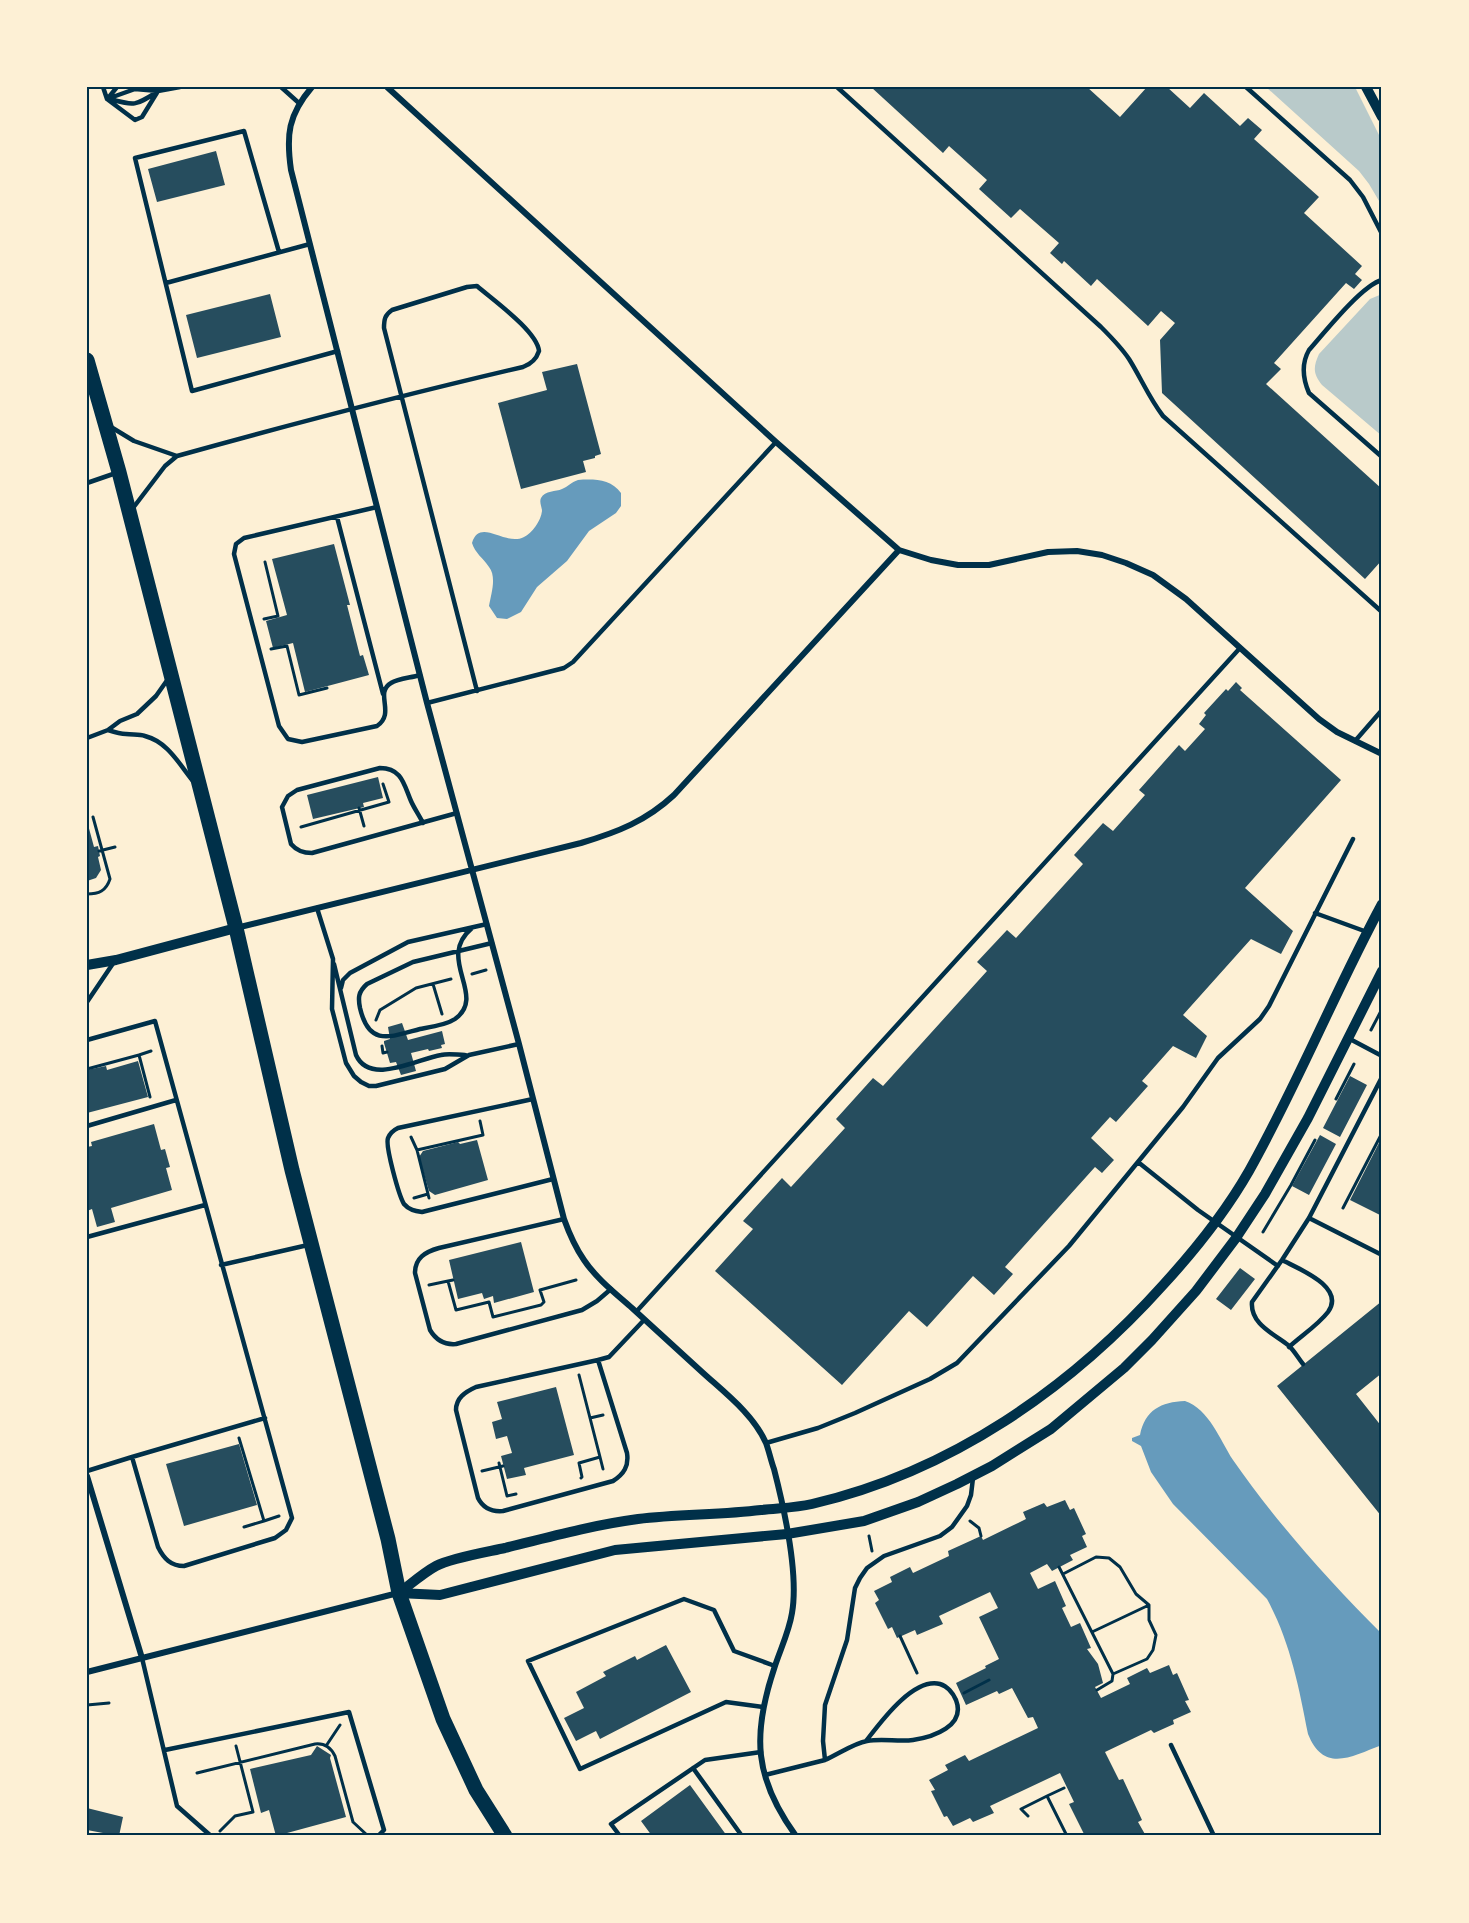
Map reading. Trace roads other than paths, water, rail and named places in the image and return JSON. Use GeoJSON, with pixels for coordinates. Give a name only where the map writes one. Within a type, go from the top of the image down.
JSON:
{"type":"FeatureCollection","features":[{"type":"Feature","properties":{"kind":"main road"},"geometry":{"type":"LineString","coordinates":[[87,360],[119,472],[236,928],[292,1170],[388,1539],[399,1593],[443,1719],[476,1790],[506,1836]]}},
{"type":"Feature","properties":{"kind":"street"},"geometry":{"type":"LineString","coordinates":[[312,87],[300,104],[291,124],[287,143],[291,170],[427,703],[499,967],[564,1219],[570,1236],[584,1261],[644,1320],[733,1400],[752,1421],[766,1443],[783,1507],[795,1595],[788,1633],[763,1707],[759,1736],[760,1752],[773,1799],[796,1836]]}},
{"type":"Feature","properties":{"kind":"street"},"geometry":{"type":"LineString","coordinates":[[387,87],[776,442],[899,550],[931,560],[958,565],[989,565],[1058,552],[1077,551],[1102,555],[1126,563],[1155,576],[1186,598],[1319,719],[1337,732],[1382,754]]}},
{"type":"Feature","properties":{"kind":"street"},"geometry":{"type":"LineString","coordinates":[[1366,87],[1382,117]]}},
{"type":"Feature","properties":{"kind":"street"},"geometry":{"type":"LineString","coordinates":[[87,965],[116,960],[236,928],[472,871],[621,831],[661,807],[674,795],[899,550]]}},
{"type":"Feature","properties":{"kind":"street"},"geometry":{"type":"LineString","coordinates":[[399,1593],[438,1565],[537,1540],[639,1519],[730,1514],[807,1505],[840,1497],[930,1462],[984,1435],[1026,1408],[1066,1377],[1129,1321],[1202,1242],[1216,1223],[1248,1173],[1278,1117],[1382,904]]}},
{"type":"Feature","properties":{"kind":"street"},"geometry":{"type":"LineString","coordinates":[[87,1672],[399,1593],[440,1595],[615,1550],[787,1534],[864,1521],[918,1502],[992,1466],[1051,1429],[1125,1368],[1196,1292],[1265,1194],[1308,1118],[1382,971]]}},
{"type":"Feature","properties":{"kind":"street"},"geometry":{"type":"LineString","coordinates":[[87,1476],[142,1658]]}},
{"type":"Feature","properties":{"kind":"lane"},"geometry":{"type":"LineString","coordinates":[[103,87],[107,99],[135,120],[142,117],[158,91]]}},
{"type":"Feature","properties":{"kind":"lane"},"geometry":{"type":"LineString","coordinates":[[107,99],[115,87]]}},
{"type":"Feature","properties":{"kind":"lane"},"geometry":{"type":"LineString","coordinates":[[152,87],[158,91]]}},
{"type":"Feature","properties":{"kind":"lane"},"geometry":{"type":"LineString","coordinates":[[107,99],[135,89],[158,91],[180,87]]}},
{"type":"Feature","properties":{"kind":"lane"},"geometry":{"type":"LineString","coordinates":[[281,87],[300,104]]}},
{"type":"Feature","properties":{"kind":"lane"},"geometry":{"type":"LineString","coordinates":[[837,87],[1101,327],[1129,359],[1151,400],[1163,416],[1382,612]]}},
{"type":"Feature","properties":{"kind":"lane"},"geometry":{"type":"LineString","coordinates":[[1246,87],[1350,180],[1363,197],[1382,234]]}},
{"type":"Feature","properties":{"kind":"lane"},"geometry":{"type":"LineString","coordinates":[[107,99],[132,105],[158,91]]}},
{"type":"Feature","properties":{"kind":"lane"},"geometry":{"type":"LineString","coordinates":[[279,252],[244,131],[135,158],[192,391],[338,351]]}},
{"type":"Feature","properties":{"kind":"lane"},"geometry":{"type":"LineString","coordinates":[[166,284],[310,244]]}},
{"type":"Feature","properties":{"kind":"lane"},"geometry":{"type":"LineString","coordinates":[[1382,280],[1375,282],[1364,291],[1309,350],[1303,369],[1309,393],[1382,457]]}},
{"type":"Feature","properties":{"kind":"lane"},"geometry":{"type":"LineString","coordinates":[[129,514],[165,466],[177,456],[352,408],[401,396],[523,367],[534,361],[539,351],[538,344],[527,329],[477,286],[392,310],[384,320],[384,328],[401,396],[477,691]]}},
{"type":"Feature","properties":{"kind":"lane"},"geometry":{"type":"LineString","coordinates":[[105,424],[134,441],[177,456]]}},
{"type":"Feature","properties":{"kind":"lane"},"geometry":{"type":"LineString","coordinates":[[427,703],[555,671],[573,662],[776,442]]}},
{"type":"Feature","properties":{"kind":"lane"},"geometry":{"type":"LineString","coordinates":[[87,483],[119,472]]}},
{"type":"Feature","properties":{"kind":"lane"},"geometry":{"type":"LineString","coordinates":[[378,507],[244,538],[236,544],[234,554],[279,726],[288,739],[302,742],[377,726],[386,716],[384,692],[388,685],[394,681],[420,675]]}},
{"type":"Feature","properties":{"kind":"lane"},"geometry":{"type":"LineString","coordinates":[[337,517],[384,699]]}},
{"type":"Feature","properties":{"kind":"lane"},"geometry":{"type":"LineString","coordinates":[[636,1312],[1240,648]]}},
{"type":"Feature","properties":{"kind":"lane"},"geometry":{"type":"LineString","coordinates":[[87,738],[108,730],[120,721],[137,714],[148,705],[170,677]]}},
{"type":"Feature","properties":{"kind":"lane"},"geometry":{"type":"LineString","coordinates":[[1355,741],[1382,710]]}},
{"type":"Feature","properties":{"kind":"lane"},"geometry":{"type":"LineString","coordinates":[[108,730],[124,734],[145,735],[164,745],[200,790]]}},
{"type":"Feature","properties":{"kind":"lane"},"geometry":{"type":"LineString","coordinates":[[423,823],[411,802],[403,780],[396,772],[387,768],[297,789],[284,802],[282,814],[291,844],[300,851],[312,853],[368,839],[423,823],[457,813]]}},
{"type":"Feature","properties":{"kind":"lane"},"geometry":{"type":"LineString","coordinates":[[766,1443],[818,1428],[855,1413],[930,1379],[957,1363],[1069,1246],[1183,1107],[1218,1058],[1260,1019],[1269,1006],[1353,839]]}},
{"type":"Feature","properties":{"kind":"lane"},"geometry":{"type":"LineString","coordinates":[[317,908],[333,959],[356,1055],[365,1066],[382,1070],[442,1055],[469,1055],[519,1044]]}},
{"type":"Feature","properties":{"kind":"lane"},"geometry":{"type":"LineString","coordinates":[[1315,913],[1367,932]]}},
{"type":"Feature","properties":{"kind":"lane"},"geometry":{"type":"LineString","coordinates":[[341,992],[344,980],[350,973],[399,946],[487,924]]}},
{"type":"Feature","properties":{"kind":"lane"},"geometry":{"type":"LineString","coordinates":[[472,928],[462,938],[457,952],[458,964],[466,987],[466,1000],[464,1010],[455,1019],[390,1037],[379,1037],[369,1030],[363,1019],[358,997],[362,988],[399,967],[413,962],[457,952],[492,943]]}},
{"type":"Feature","properties":{"kind":"lane"},"geometry":{"type":"LineString","coordinates":[[333,959],[332,1009],[346,1062],[354,1076],[361,1082],[369,1086],[376,1086],[445,1069],[469,1055]]}},
{"type":"Feature","properties":{"kind":"lane"},"geometry":{"type":"LineString","coordinates":[[87,1002],[116,960]]}},
{"type":"Feature","properties":{"kind":"lane"},"geometry":{"type":"LineString","coordinates":[[87,1040],[155,1021],[221,1265],[292,1512],[289,1526],[275,1538],[184,1566],[175,1566],[167,1560],[158,1547],[132,1457]]}},
{"type":"Feature","properties":{"kind":"lane"},"geometry":{"type":"LineString","coordinates":[[1348,1038],[1382,1056]]}},
{"type":"Feature","properties":{"kind":"lane"},"geometry":{"type":"LineString","coordinates":[[1303,1364],[1289,1347],[1270,1334],[1256,1319],[1252,1310],[1252,1302],[1309,1218],[1382,1077]]}},
{"type":"Feature","properties":{"kind":"lane"},"geometry":{"type":"LineString","coordinates":[[533,1099],[399,1128],[392,1132],[387,1145],[402,1199],[412,1210],[422,1212],[553,1179]]}},
{"type":"Feature","properties":{"kind":"lane"},"geometry":{"type":"LineString","coordinates":[[87,1126],[176,1100]]}},
{"type":"Feature","properties":{"kind":"lane"},"geometry":{"type":"LineString","coordinates":[[1138,1162],[1236,1238],[1278,1266]]}},
{"type":"Feature","properties":{"kind":"lane"},"geometry":{"type":"LineString","coordinates":[[87,1237],[205,1205]]}},
{"type":"Feature","properties":{"kind":"lane"},"geometry":{"type":"LineString","coordinates":[[1309,1218],[1382,1255]]}},
{"type":"Feature","properties":{"kind":"lane"},"geometry":{"type":"LineString","coordinates":[[564,1219],[428,1252],[418,1259],[415,1268],[430,1330],[441,1342],[452,1344],[582,1310],[611,1289]]}},
{"type":"Feature","properties":{"kind":"lane"},"geometry":{"type":"LineString","coordinates":[[221,1265],[311,1245]]}},
{"type":"Feature","properties":{"kind":"lane"},"geometry":{"type":"LineString","coordinates":[[1282,1260],[1321,1281],[1332,1300],[1325,1315],[1289,1347]]}},
{"type":"Feature","properties":{"kind":"lane"},"geometry":{"type":"LineString","coordinates":[[598,1359],[627,1453],[627,1467],[613,1481],[496,1511],[490,1510],[481,1503],[472,1474],[456,1410],[461,1396],[476,1388],[613,1355],[644,1320]]}},
{"type":"Feature","properties":{"kind":"lane"},"geometry":{"type":"LineString","coordinates":[[87,1471],[265,1418]]}},
{"type":"Feature","properties":{"kind":"lane"},"geometry":{"type":"LineString","coordinates":[[825,1760],[823,1741],[825,1706],[847,1640],[855,1588],[867,1568],[874,1562],[884,1556],[940,1536],[952,1527],[967,1506],[973,1476]]}},
{"type":"Feature","properties":{"kind":"lane"},"geometry":{"type":"LineString","coordinates":[[763,1707],[726,1702],[580,1769],[528,1661],[684,1599],[714,1610],[734,1651],[775,1666]]}},
{"type":"Feature","properties":{"kind":"lane"},"geometry":{"type":"LineString","coordinates":[[142,1658],[177,1806],[213,1836]]}},
{"type":"Feature","properties":{"kind":"lane"},"geometry":{"type":"LineString","coordinates":[[765,1775],[825,1760],[866,1741],[912,1740],[944,1730],[956,1719],[958,1711],[955,1697],[941,1685],[931,1683],[922,1687],[897,1704],[866,1741]]}},
{"type":"Feature","properties":{"kind":"lane"},"geometry":{"type":"LineString","coordinates":[[165,1750],[349,1712],[384,1830],[378,1836]]}},
{"type":"Feature","properties":{"kind":"lane"},"geometry":{"type":"LineString","coordinates":[[1171,1744],[1214,1836]]}},
{"type":"Feature","properties":{"kind":"lane"},"geometry":{"type":"LineString","coordinates":[[620,1836],[611,1824],[705,1760],[760,1752]]}},
{"type":"Feature","properties":{"kind":"lane"},"geometry":{"type":"LineString","coordinates":[[693,1768],[742,1836]]}},
{"type":"Feature","properties":{"kind":"water"},"geometry":{"type":"Polygon","coordinates":[[[578,480],[607,482],[617,488],[621,493],[621,506],[616,513],[589,531],[567,561],[537,587],[521,612],[507,619],[497,618],[489,606],[493,576],[489,567],[473,547],[472,543],[476,536],[481,532],[487,532],[509,538],[524,537],[533,530],[540,519],[542,511],[540,500],[543,495],[560,490],[578,480]]]}},
{"type":"Feature","properties":{"kind":"water"},"geometry":{"type":"Polygon","coordinates":[[[1185,1401],[1201,1411],[1207,1418],[1233,1460],[1285,1529],[1382,1634],[1382,1745],[1340,1759],[1322,1754],[1315,1746],[1308,1734],[1288,1648],[1267,1599],[1173,1504],[1151,1472],[1141,1446],[1132,1441],[1132,1438],[1140,1435],[1146,1419],[1155,1409],[1169,1403],[1185,1401]]]}}]}
